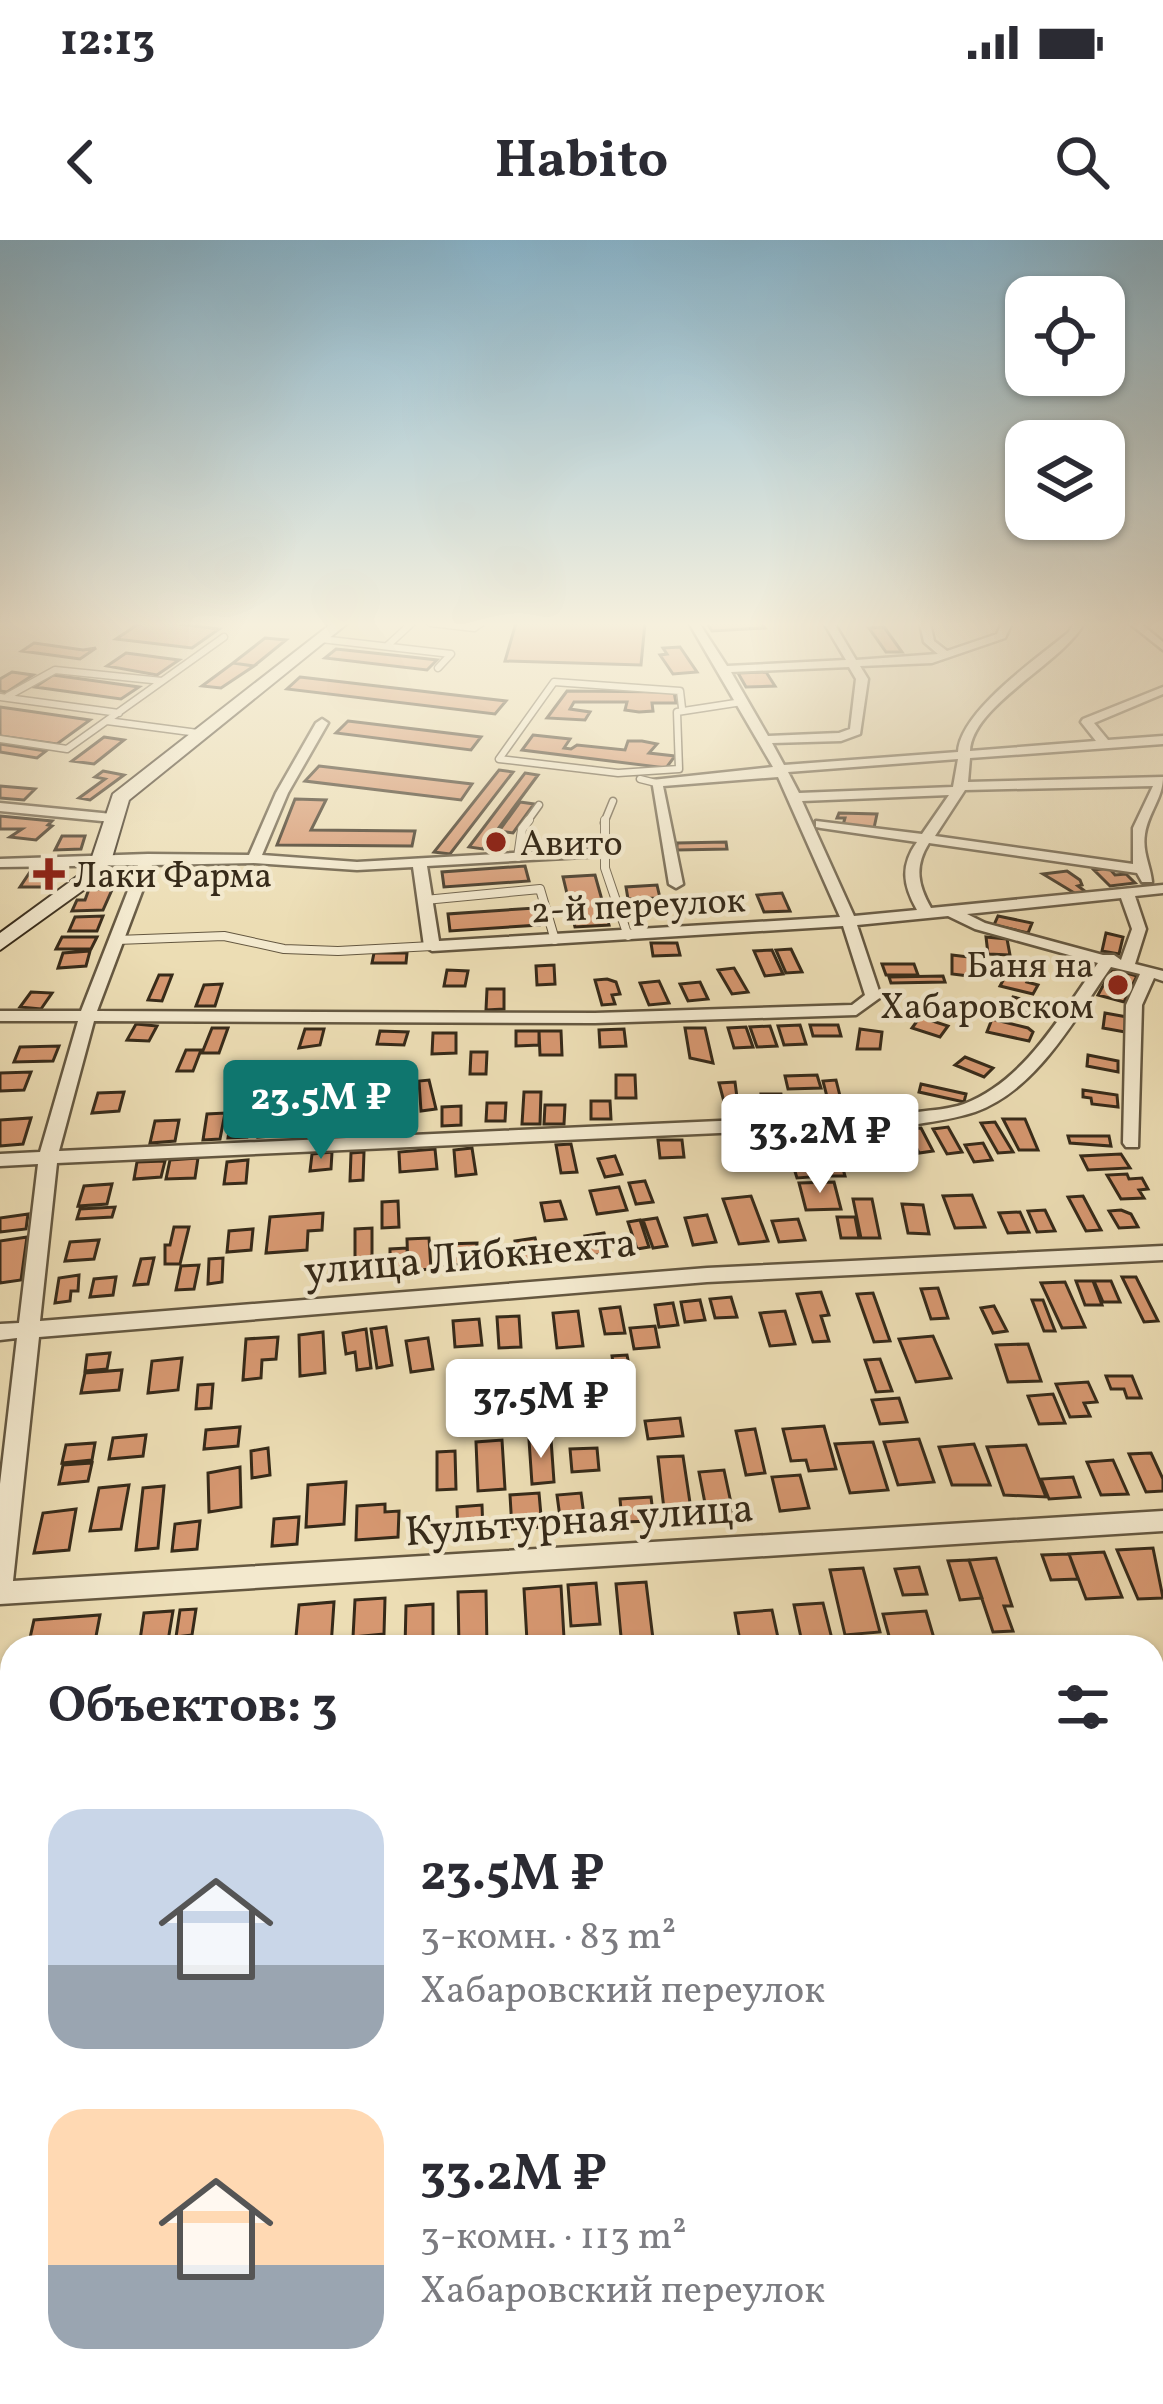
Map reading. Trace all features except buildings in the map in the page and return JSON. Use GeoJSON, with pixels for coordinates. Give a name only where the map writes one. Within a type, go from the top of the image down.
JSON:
{"type":"FeatureCollection","features":[{"type":"Feature","properties":{"kind":"main road"},"geometry":{"type":"LineString","coordinates":[[0,943],[77,888],[100,861],[120,798],[210,724]]}},
{"type":"Feature","properties":{"kind":"street"},"geometry":{"type":"LineString","coordinates":[[254,859],[282,793],[321,724]]}},
{"type":"Feature","properties":{"kind":"street"},"geometry":{"type":"LineString","coordinates":[[0,1016],[596,1018],[838,1011],[866,1005],[873,997],[872,986],[850,921],[794,797],[753,724]]}},
{"type":"Feature","properties":{"kind":"street"},"geometry":{"type":"LineString","coordinates":[[761,740],[841,737],[856,731],[857,724]]}},
{"type":"Feature","properties":{"kind":"street"},"geometry":{"type":"LineString","coordinates":[[927,914],[913,893],[909,872],[923,840],[948,812],[960,788],[966,771],[962,758],[965,736],[975,724]]}},
{"type":"Feature","properties":{"kind":"street"},"geometry":{"type":"LineString","coordinates":[[1090,724],[1105,744]]}},
{"type":"Feature","properties":{"kind":"street"},"geometry":{"type":"LineString","coordinates":[[676,884],[648,778],[1162,742]]}},
{"type":"Feature","properties":{"kind":"street"},"geometry":{"type":"LineString","coordinates":[[794,797],[1162,782]]}},
{"type":"Feature","properties":{"kind":"street"},"geometry":{"type":"LineString","coordinates":[[1158,890],[1140,868],[1136,829],[1162,782]]}},
{"type":"Feature","properties":{"kind":"street"},"geometry":{"type":"LineString","coordinates":[[0,807],[112,818]]}},
{"type":"Feature","properties":{"kind":"street"},"geometry":{"type":"LineString","coordinates":[[820,824],[1140,868]]}},
{"type":"Feature","properties":{"kind":"street"},"geometry":{"type":"LineString","coordinates":[[0,863],[254,859],[419,865],[601,852]]}},
{"type":"Feature","properties":{"kind":"street"},"geometry":{"type":"LineString","coordinates":[[0,1591],[48,1158],[86,1017],[148,859]]}},
{"type":"Feature","properties":{"kind":"street"},"geometry":{"type":"LineString","coordinates":[[419,865],[432,946]]}},
{"type":"Feature","properties":{"kind":"street","name":"2-й переулок"},"geometry":{"type":"LineString","coordinates":[[432,946],[850,921],[1158,890]]}},
{"type":"Feature","properties":{"kind":"street"},"geometry":{"type":"LineString","coordinates":[[0,1160],[918,1118],[969,1108],[1027,1069],[1118,961],[1139,929],[1127,894]]}},
{"type":"Feature","properties":{"kind":"street"},"geometry":{"type":"LineString","coordinates":[[951,912],[980,926],[1156,974],[1134,1005],[1132,1143]]}},
{"type":"Feature","properties":{"kind":"street","name":"улица Либкнехта"},"geometry":{"type":"LineString","coordinates":[[0,1332],[707,1275],[1163,1253]]}},
{"type":"Feature","properties":{"kind":"street","name":"Культурная улица"},"geometry":{"type":"LineString","coordinates":[[0,1591],[1163,1521]]}},
{"type":"Feature","properties":{"kind":"lane"},"geometry":{"type":"LineString","coordinates":[[0,739],[67,749],[104,724]]}},
{"type":"Feature","properties":{"kind":"lane"},"geometry":{"type":"LineString","coordinates":[[123,724],[198,733]]}},
{"type":"Feature","properties":{"kind":"lane"},"geometry":{"type":"LineString","coordinates":[[524,724],[499,759],[648,778],[679,769],[677,724]]}},
{"type":"Feature","properties":{"kind":"lane"},"geometry":{"type":"LineString","coordinates":[[614,801],[599,830],[601,852],[628,936]]}},
{"type":"Feature","properties":{"kind":"lane"},"geometry":{"type":"LineString","coordinates":[[518,857],[522,829],[539,805]]}},
{"type":"Feature","properties":{"kind":"lane"},"geometry":{"type":"LineString","coordinates":[[424,900],[540,889],[555,940]]}},
{"type":"Feature","properties":{"kind":"lane","name":"2-й переулок"},"geometry":{"type":"LineString","coordinates":[[117,940],[224,936],[284,949],[338,951],[432,946]]}},
{"type":"Feature","properties":{"kind":"place","name":"Авито"},"geometry":{"type":"Point","coordinates":[496,842]}},
{"type":"Feature","properties":{"kind":"place","name":"Лаки Фарма"},"geometry":{"type":"Point","coordinates":[49,874]}},
{"type":"Feature","properties":{"kind":"place","name":"Баня на Хабаровском"},"geometry":{"type":"Point","coordinates":[1118,985]}}]}
